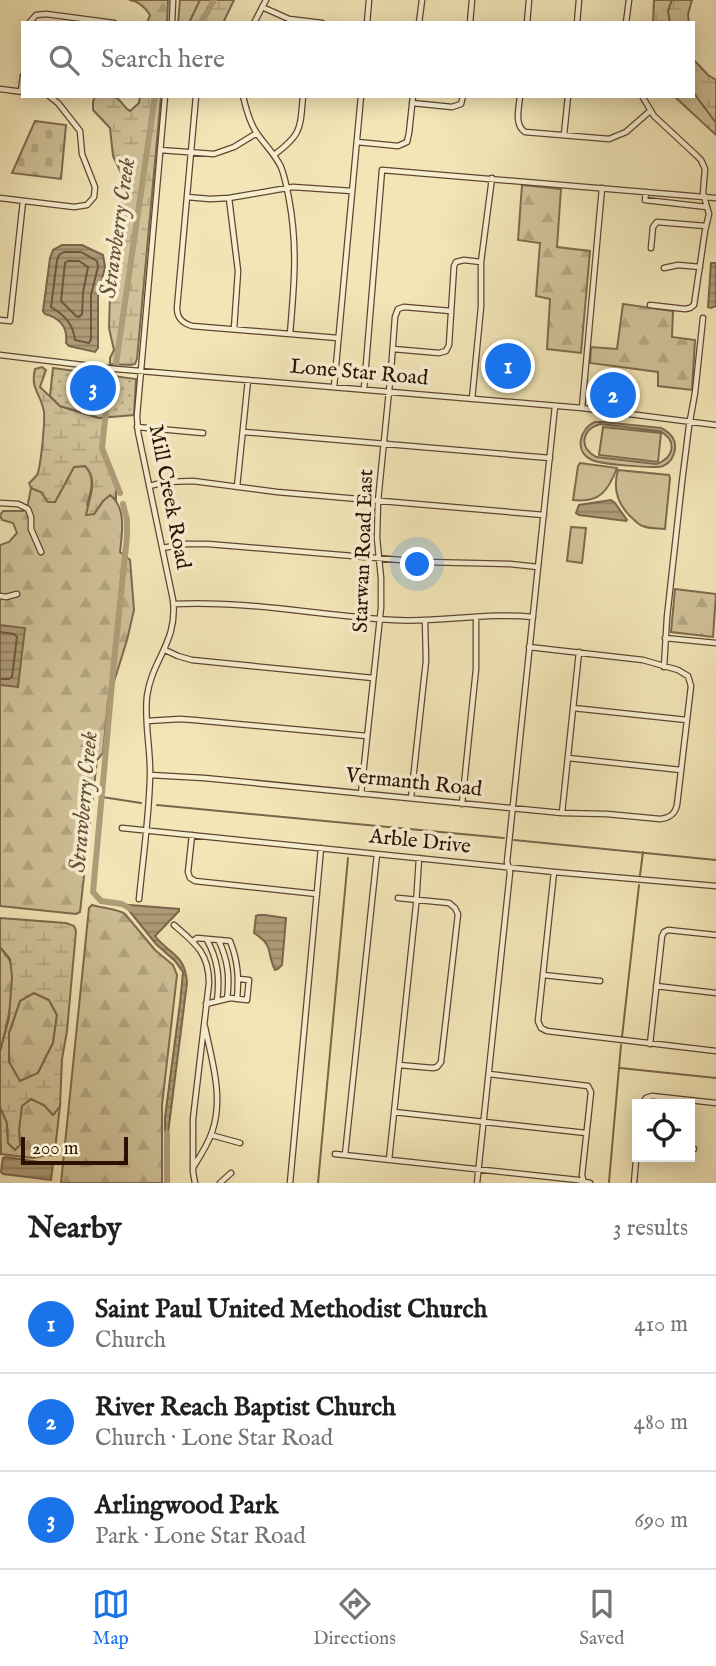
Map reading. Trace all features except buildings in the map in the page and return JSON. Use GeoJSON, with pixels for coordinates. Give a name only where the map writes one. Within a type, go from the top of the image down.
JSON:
{"type":"FeatureCollection","features":[{"type":"Feature","properties":{"kind":"street"},"geometry":{"type":"LineString","coordinates":[[172,21],[173,0]]}},
{"type":"Feature","properties":{"kind":"street"},"geometry":{"type":"LineString","coordinates":[[255,21],[266,0]]}},
{"type":"Feature","properties":{"kind":"street"},"geometry":{"type":"LineString","coordinates":[[367,21],[369,0]]}},
{"type":"Feature","properties":{"kind":"street"},"geometry":{"type":"LineString","coordinates":[[419,21],[422,0]]}},
{"type":"Feature","properties":{"kind":"street"},"geometry":{"type":"LineString","coordinates":[[470,21],[472,0]]}},
{"type":"Feature","properties":{"kind":"street"},"geometry":{"type":"LineString","coordinates":[[527,21],[529,0]]}},
{"type":"Feature","properties":{"kind":"street"},"geometry":{"type":"LineString","coordinates":[[576,21],[579,0]]}},
{"type":"Feature","properties":{"kind":"street"},"geometry":{"type":"LineString","coordinates":[[626,21],[629,0]]}},
{"type":"Feature","properties":{"kind":"street"},"geometry":{"type":"LineString","coordinates":[[262,7],[289,19],[306,21]]}},
{"type":"Feature","properties":{"kind":"street"},"geometry":{"type":"LineString","coordinates":[[31,21],[40,14],[73,20]]}},
{"type":"Feature","properties":{"kind":"street"},"geometry":{"type":"LineString","coordinates":[[0,89],[21,92]]}},
{"type":"Feature","properties":{"kind":"street"},"geometry":{"type":"LineString","coordinates":[[0,198],[81,207],[94,197],[95,187],[84,163],[80,131],[52,98]]}},
{"type":"Feature","properties":{"kind":"street"},"geometry":{"type":"LineString","coordinates":[[58,103],[62,98]]}},
{"type":"Feature","properties":{"kind":"street","name":"Mill Creek Road"},"geometry":{"type":"LineString","coordinates":[[139,899],[150,775],[146,703],[150,682],[174,622],[174,604],[137,427],[165,98]]}},
{"type":"Feature","properties":{"kind":"street"},"geometry":{"type":"LineString","coordinates":[[196,98],[177,313],[182,321],[192,326],[338,338]]}},
{"type":"Feature","properties":{"kind":"street"},"geometry":{"type":"LineString","coordinates":[[244,98],[249,118],[274,155],[287,188],[295,250],[290,334]]}},
{"type":"Feature","properties":{"kind":"street"},"geometry":{"type":"LineString","coordinates":[[274,155],[298,133],[303,98]]}},
{"type":"Feature","properties":{"kind":"street"},"geometry":{"type":"LineString","coordinates":[[334,387],[360,98]]}},
{"type":"Feature","properties":{"kind":"street"},"geometry":{"type":"LineString","coordinates":[[356,142],[398,146],[403,144],[408,138],[412,99],[452,107],[461,104],[462,98]]}},
{"type":"Feature","properties":{"kind":"street"},"geometry":{"type":"LineString","coordinates":[[520,98],[518,123],[525,132],[616,138],[650,111]]}},
{"type":"Feature","properties":{"kind":"street"},"geometry":{"type":"LineString","coordinates":[[564,135],[568,98]]}},
{"type":"Feature","properties":{"kind":"street"},"geometry":{"type":"LineString","coordinates":[[643,98],[659,122],[701,159],[705,169],[704,193],[709,214],[694,305],[685,309],[650,305]]}},
{"type":"Feature","properties":{"kind":"street"},"geometry":{"type":"LineString","coordinates":[[160,150],[214,154],[225,152],[257,133]]}},
{"type":"Feature","properties":{"kind":"street"},"geometry":{"type":"LineString","coordinates":[[364,389],[382,170],[716,198]]}},
{"type":"Feature","properties":{"kind":"street"},"geometry":{"type":"LineString","coordinates":[[472,399],[481,307],[481,262],[492,178]]}},
{"type":"Feature","properties":{"kind":"street"},"geometry":{"type":"LineString","coordinates":[[187,197],[229,198],[302,187],[352,191]]}},
{"type":"Feature","properties":{"kind":"street"},"geometry":{"type":"LineString","coordinates":[[582,408],[601,188]]}},
{"type":"Feature","properties":{"kind":"street"},"geometry":{"type":"LineString","coordinates":[[646,192],[645,200],[707,205]]}},
{"type":"Feature","properties":{"kind":"street"},"geometry":{"type":"LineString","coordinates":[[229,198],[238,271],[234,329]]}},
{"type":"Feature","properties":{"kind":"street"},"geometry":{"type":"LineString","coordinates":[[0,320],[9,321],[23,201]]}},
{"type":"Feature","properties":{"kind":"street"},"geometry":{"type":"LineString","coordinates":[[651,248],[653,227],[657,222],[706,226]]}},
{"type":"Feature","properties":{"kind":"street"},"geometry":{"type":"LineString","coordinates":[[393,349],[439,353],[446,351],[449,345],[453,270],[456,262],[481,262]]}},
{"type":"Feature","properties":{"kind":"street"},"geometry":{"type":"LineString","coordinates":[[664,268],[677,265],[700,268]]}},
{"type":"Feature","properties":{"kind":"street","name":"Starwan Road East"},"geometry":{"type":"LineString","coordinates":[[361,794],[381,594],[378,501],[395,317],[398,309],[404,307],[451,312]]}},
{"type":"Feature","properties":{"kind":"street"},"geometry":{"type":"LineString","coordinates":[[664,667],[703,318]]}},
{"type":"Feature","properties":{"kind":"street","name":"Lone Star Road"},"geometry":{"type":"LineString","coordinates":[[0,355],[116,369],[582,408],[716,425]]}},
{"type":"Feature","properties":{"kind":"street"},"geometry":{"type":"LineString","coordinates":[[237,487],[248,380]]}},
{"type":"Feature","properties":{"kind":"street"},"geometry":{"type":"LineString","coordinates":[[477,1183],[510,872],[507,862],[555,406]]}},
{"type":"Feature","properties":{"kind":"street"},"geometry":{"type":"LineString","coordinates":[[137,427],[202,433]]}},
{"type":"Feature","properties":{"kind":"street"},"geometry":{"type":"LineString","coordinates":[[244,432],[550,458]]}},
{"type":"Feature","properties":{"kind":"street"},"geometry":{"type":"LineString","coordinates":[[149,486],[193,481],[277,492],[544,515]]}},
{"type":"Feature","properties":{"kind":"street"},"geometry":{"type":"LineString","coordinates":[[0,503],[28,509],[31,529],[41,552]]}},
{"type":"Feature","properties":{"kind":"street"},"geometry":{"type":"LineString","coordinates":[[162,548],[208,544],[425,562],[538,567]]}},
{"type":"Feature","properties":{"kind":"street"},"geometry":{"type":"LineString","coordinates":[[0,596],[17,594]]}},
{"type":"Feature","properties":{"kind":"street"},"geometry":{"type":"LineString","coordinates":[[174,604],[218,604],[379,619],[425,620],[503,615],[533,617]]}},
{"type":"Feature","properties":{"kind":"street"},"geometry":{"type":"LineString","coordinates":[[462,804],[476,669],[476,617]]}},
{"type":"Feature","properties":{"kind":"street"},"geometry":{"type":"LineString","coordinates":[[411,799],[426,661],[425,620]]}},
{"type":"Feature","properties":{"kind":"street"},"geometry":{"type":"LineString","coordinates":[[666,638],[716,643]]}},
{"type":"Feature","properties":{"kind":"street"},"geometry":{"type":"LineString","coordinates":[[529,647],[643,660],[678,670],[688,676],[691,686],[681,770],[568,758]]}},
{"type":"Feature","properties":{"kind":"street"},"geometry":{"type":"LineString","coordinates":[[165,650],[192,660],[373,678]]}},
{"type":"Feature","properties":{"kind":"street"},"geometry":{"type":"LineString","coordinates":[[562,813],[579,652]]}},
{"type":"Feature","properties":{"kind":"street"},"geometry":{"type":"LineString","coordinates":[[573,708],[687,720]]}},
{"type":"Feature","properties":{"kind":"street"},"geometry":{"type":"LineString","coordinates":[[147,721],[180,719],[367,736]]}},
{"type":"Feature","properties":{"kind":"street","name":"Vermanth Road"},"geometry":{"type":"LineString","coordinates":[[150,775],[513,809],[660,819],[673,814],[677,805],[681,770]]}},
{"type":"Feature","properties":{"kind":"street","name":"Arble Drive"},"geometry":{"type":"LineString","coordinates":[[122,828],[716,886]]}},
{"type":"Feature","properties":{"kind":"street"},"geometry":{"type":"LineString","coordinates":[[192,835],[188,872],[192,880],[317,894]]}},
{"type":"Feature","properties":{"kind":"street"},"geometry":{"type":"LineString","coordinates":[[290,1183],[321,848]]}},
{"type":"Feature","properties":{"kind":"street"},"geometry":{"type":"LineString","coordinates":[[345,1155],[377,854]]}},
{"type":"Feature","properties":{"kind":"street"},"geometry":{"type":"LineString","coordinates":[[389,1160],[419,858]]}},
{"type":"Feature","properties":{"kind":"street"},"geometry":{"type":"LineString","coordinates":[[554,872],[538,1021],[541,1028],[547,1031],[716,1051]]}},
{"type":"Feature","properties":{"kind":"street"},"geometry":{"type":"LineString","coordinates":[[398,898],[449,903],[458,914],[441,1062],[433,1068],[399,1065]]}},
{"type":"Feature","properties":{"kind":"street"},"geometry":{"type":"LineString","coordinates":[[174,925],[192,941],[208,965],[209,983],[192,1119],[195,1183]]}},
{"type":"Feature","properties":{"kind":"street"},"geometry":{"type":"LineString","coordinates":[[650,1044],[664,932],[668,930],[716,935]]}},
{"type":"Feature","properties":{"kind":"street"},"geometry":{"type":"LineString","coordinates":[[192,941],[197,938],[230,941],[236,957],[239,979],[237,999]]}},
{"type":"Feature","properties":{"kind":"street"},"geometry":{"type":"LineString","coordinates":[[207,939],[218,966],[217,1001]]}},
{"type":"Feature","properties":{"kind":"street"},"geometry":{"type":"LineString","coordinates":[[219,940],[229,970],[227,999]]}},
{"type":"Feature","properties":{"kind":"street"},"geometry":{"type":"LineString","coordinates":[[543,975],[600,981]]}},
{"type":"Feature","properties":{"kind":"street"},"geometry":{"type":"LineString","coordinates":[[206,1004],[227,999],[247,1000],[249,980],[239,979]]}},
{"type":"Feature","properties":{"kind":"street"},"geometry":{"type":"LineString","coordinates":[[656,986],[716,993]]}},
{"type":"Feature","properties":{"kind":"street"},"geometry":{"type":"LineString","coordinates":[[193,1170],[211,1135],[218,1110],[217,1088],[204,1023]]}},
{"type":"Feature","properties":{"kind":"street"},"geometry":{"type":"LineString","coordinates":[[489,1074],[586,1085],[590,1088],[582,1175],[584,1182]]}},
{"type":"Feature","properties":{"kind":"street"},"geometry":{"type":"LineString","coordinates":[[645,1099],[652,1096],[679,1099]]}},
{"type":"Feature","properties":{"kind":"street"},"geometry":{"type":"LineString","coordinates":[[695,1101],[716,1103]]}},
{"type":"Feature","properties":{"kind":"street"},"geometry":{"type":"LineString","coordinates":[[394,1112],[586,1133]]}},
{"type":"Feature","properties":{"kind":"street"},"geometry":{"type":"LineString","coordinates":[[211,1135],[240,1143]]}},
{"type":"Feature","properties":{"kind":"street"},"geometry":{"type":"LineString","coordinates":[[335,1154],[590,1183]]}},
{"type":"Feature","properties":{"kind":"street"},"geometry":{"type":"LineString","coordinates":[[634,1183],[636,1162]]}},
{"type":"Feature","properties":{"kind":"street"},"geometry":{"type":"LineString","coordinates":[[220,1183],[231,1173]]}},
{"type":"Feature","properties":{"kind":"green space"},"geometry":{"type":"Polygon","coordinates":[[[129,0],[168,0],[167,21],[148,21],[150,15],[139,3],[129,0]]]}},
{"type":"Feature","properties":{"kind":"green space"},"geometry":{"type":"Polygon","coordinates":[[[180,0],[200,0],[190,21],[178,21],[180,0]]]}},
{"type":"Feature","properties":{"kind":"green space"},"geometry":{"type":"Polygon","coordinates":[[[200,0],[234,0],[224,21],[190,21],[200,0]]]}},
{"type":"Feature","properties":{"kind":"green space"},"geometry":{"type":"Polygon","coordinates":[[[654,0],[692,0],[689,21],[653,21],[654,0]]]}},
{"type":"Feature","properties":{"kind":"green space"},"geometry":{"type":"Polygon","coordinates":[[[695,61],[716,80],[716,135],[676,98],[695,98],[695,61]]]}},
{"type":"Feature","properties":{"kind":"green space"},"geometry":{"type":"Polygon","coordinates":[[[94,98],[117,98],[130,111],[139,103],[140,98],[161,98],[137,359],[135,364],[131,365],[110,364],[114,350],[109,328],[110,294],[115,264],[113,234],[121,210],[124,179],[113,156],[110,128],[93,110],[94,98]]]}},
{"type":"Feature","properties":{"kind":"green space"},"geometry":{"type":"Polygon","coordinates":[[[35,121],[66,125],[61,179],[12,173],[35,121]]]}},
{"type":"Feature","properties":{"kind":"green space"},"geometry":{"type":"Polygon","coordinates":[[[522,185],[561,189],[557,247],[590,251],[581,353],[547,349],[550,299],[536,296],[540,243],[518,240],[522,185]]]}},
{"type":"Feature","properties":{"kind":"green space"},"geometry":{"type":"Polygon","coordinates":[[[623,304],[673,311],[672,337],[695,340],[692,390],[658,386],[658,372],[590,363],[591,347],[617,349],[623,304]]]}},
{"type":"Feature","properties":{"kind":"green space"},"geometry":{"type":"Polygon","coordinates":[[[42,367],[46,370],[40,387],[60,406],[104,418],[101,450],[116,488],[116,500],[110,495],[94,514],[86,515],[92,483],[85,466],[74,467],[55,502],[48,502],[41,492],[31,488],[29,483],[37,475],[40,463],[44,412],[34,376],[35,369],[42,367]]]}},
{"type":"Feature","properties":{"kind":"green space"},"geometry":{"type":"Polygon","coordinates":[[[53,368],[136,379],[134,415],[99,418],[60,406],[50,396],[53,368]]]}},
{"type":"Feature","properties":{"kind":"green space"},"geometry":{"type":"Polygon","coordinates":[[[603,422],[661,428],[673,439],[674,454],[668,463],[658,467],[597,462],[586,456],[581,446],[582,435],[590,425],[603,422]],[[600,424],[589,430],[584,439],[587,449],[596,457],[656,464],[667,458],[671,449],[669,439],[660,431],[600,424]]]}},
{"type":"Feature","properties":{"kind":"green space"},"geometry":{"type":"Polygon","coordinates":[[[603,427],[661,433],[658,462],[599,455],[603,427]]]}},
{"type":"Feature","properties":{"kind":"green space"},"geometry":{"type":"Polygon","coordinates":[[[580,463],[617,468],[602,494],[590,500],[573,500],[580,463]]]}},
{"type":"Feature","properties":{"kind":"green space"},"geometry":{"type":"Polygon","coordinates":[[[85,466],[92,479],[87,505],[94,514],[110,495],[119,507],[122,522],[120,552],[130,560],[134,610],[108,701],[103,753],[97,760],[80,912],[76,914],[0,906],[0,545],[9,542],[17,533],[13,523],[2,520],[0,515],[3,511],[27,509],[31,488],[41,492],[48,502],[55,502],[74,467],[85,466]]]}},
{"type":"Feature","properties":{"kind":"green space"},"geometry":{"type":"Polygon","coordinates":[[[618,470],[669,475],[665,529],[641,525],[622,506],[617,494],[618,470]]]}},
{"type":"Feature","properties":{"kind":"green space"},"geometry":{"type":"Polygon","coordinates":[[[571,527],[586,528],[582,563],[567,561],[571,527]]]}},
{"type":"Feature","properties":{"kind":"green space"},"geometry":{"type":"Polygon","coordinates":[[[675,589],[716,594],[713,637],[671,632],[675,589]]]}},
{"type":"Feature","properties":{"kind":"green space"},"geometry":{"type":"Polygon","coordinates":[[[92,905],[125,914],[155,950],[173,965],[177,975],[162,1105],[162,1183],[61,1183],[89,908],[92,905]]]}},
{"type":"Feature","properties":{"kind":"green space"},"geometry":{"type":"Polygon","coordinates":[[[0,918],[66,923],[74,926],[76,931],[62,1059],[60,1106],[53,1115],[44,1105],[31,1099],[22,1106],[20,1145],[15,1150],[8,1143],[7,1123],[0,1107],[0,1052],[9,1018],[12,977],[10,959],[0,947],[0,918]],[[34,993],[20,1001],[9,1033],[9,1062],[20,1081],[38,1073],[53,1043],[57,1015],[49,1000],[34,993]]]}},
{"type":"Feature","properties":{"kind":"green space"},"geometry":{"type":"Polygon","coordinates":[[[0,947],[10,961],[13,982],[0,1052],[0,947]]]}},
{"type":"Feature","properties":{"kind":"green space"},"geometry":{"type":"Polygon","coordinates":[[[34,993],[49,1000],[57,1015],[53,1043],[38,1073],[20,1082],[9,1062],[9,1033],[20,1001],[34,993]]]}},
{"type":"Feature","properties":{"kind":"green space"},"geometry":{"type":"Polygon","coordinates":[[[31,1099],[44,1105],[53,1115],[60,1106],[56,1156],[33,1158],[1,1154],[0,1107],[7,1123],[8,1143],[20,1144],[21,1106],[31,1099]]]}},
{"type":"Feature","properties":{"kind":"water"},"geometry":{"type":"Polygon","coordinates":[[[62,245],[82,245],[103,255],[105,267],[98,296],[98,348],[95,352],[69,346],[62,324],[43,311],[50,258],[53,250],[62,245]]]}},
{"type":"Feature","properties":{"kind":"water"},"geometry":{"type":"Polygon","coordinates":[[[711,263],[716,263],[716,306],[711,308],[708,307],[711,263]]]}},
{"type":"Feature","properties":{"kind":"water"},"geometry":{"type":"Polygon","coordinates":[[[611,500],[626,521],[576,513],[579,505],[611,500]]]}},
{"type":"Feature","properties":{"kind":"water"},"geometry":{"type":"Polygon","coordinates":[[[0,625],[25,628],[18,687],[0,685],[0,625]]]}},
{"type":"Feature","properties":{"kind":"water"},"geometry":{"type":"Polygon","coordinates":[[[126,905],[179,909],[155,936],[180,961],[187,983],[167,1141],[165,1117],[183,972],[156,944],[126,905]]]}},
{"type":"Feature","properties":{"kind":"water"},"geometry":{"type":"Polygon","coordinates":[[[258,915],[286,918],[282,965],[278,969],[275,970],[272,964],[265,942],[254,933],[258,915]]]}},
{"type":"Feature","properties":{"kind":"water"},"geometry":{"type":"Polygon","coordinates":[[[3,1158],[53,1164],[51,1180],[3,1174],[3,1158]]]}},
{"type":"Feature","properties":{"kind":"waterway","name":"Strawberry Creek"},"geometry":{"type":"LineString","coordinates":[[202,21],[214,0]]}},
{"type":"Feature","properties":{"kind":"waterway"},"geometry":{"type":"LineString","coordinates":[[670,21],[668,11],[672,0]]}},
{"type":"Feature","properties":{"kind":"waterway"},"geometry":{"type":"LineString","coordinates":[[695,95],[716,123]]}},
{"type":"Feature","properties":{"kind":"waterway","name":"Strawberry Creek"},"geometry":{"type":"LineString","coordinates":[[116,364],[155,98]]}},
{"type":"Feature","properties":{"kind":"waterway","name":"Strawberry Creek"},"geometry":{"type":"LineString","coordinates":[[113,374],[102,448],[120,493]]}},
{"type":"Feature","properties":{"kind":"waterway","name":"Strawberry Creek"},"geometry":{"type":"LineString","coordinates":[[123,504],[127,537],[93,892],[101,901],[122,904],[131,909]]}},
{"type":"Feature","properties":{"kind":"waterway"},"geometry":{"type":"LineString","coordinates":[[102,797],[141,803]]}},
{"type":"Feature","properties":{"kind":"waterway"},"geometry":{"type":"LineString","coordinates":[[157,805],[504,838]]}},
{"type":"Feature","properties":{"kind":"waterway"},"geometry":{"type":"LineString","coordinates":[[514,840],[716,860]]}},
{"type":"Feature","properties":{"kind":"waterway"},"geometry":{"type":"LineString","coordinates":[[640,875],[643,852]]}},
{"type":"Feature","properties":{"kind":"waterway"},"geometry":{"type":"LineString","coordinates":[[318,1183],[348,858]]}},
{"type":"Feature","properties":{"kind":"waterway"},"geometry":{"type":"LineString","coordinates":[[622,1037],[639,885]]}},
{"type":"Feature","properties":{"kind":"waterway"},"geometry":{"type":"LineString","coordinates":[[609,1182],[621,1045]]}},
{"type":"Feature","properties":{"kind":"waterway"},"geometry":{"type":"LineString","coordinates":[[620,1068],[716,1078]]}},
{"type":"Feature","properties":{"kind":"waterway","name":"Strawberry Creek"},"geometry":{"type":"LineString","coordinates":[[167,1133],[167,1183]]}},
{"type":"Feature","properties":{"kind":"place","name":"Saint Paul United Methodist Church"},"geometry":{"type":"Point","coordinates":[508,366]}},
{"type":"Feature","properties":{"kind":"place","name":"Arlingwood Park"},"geometry":{"type":"Point","coordinates":[93,388]}},
{"type":"Feature","properties":{"kind":"place","name":"River Reach Baptist Church"},"geometry":{"type":"Point","coordinates":[613,395]}}]}
